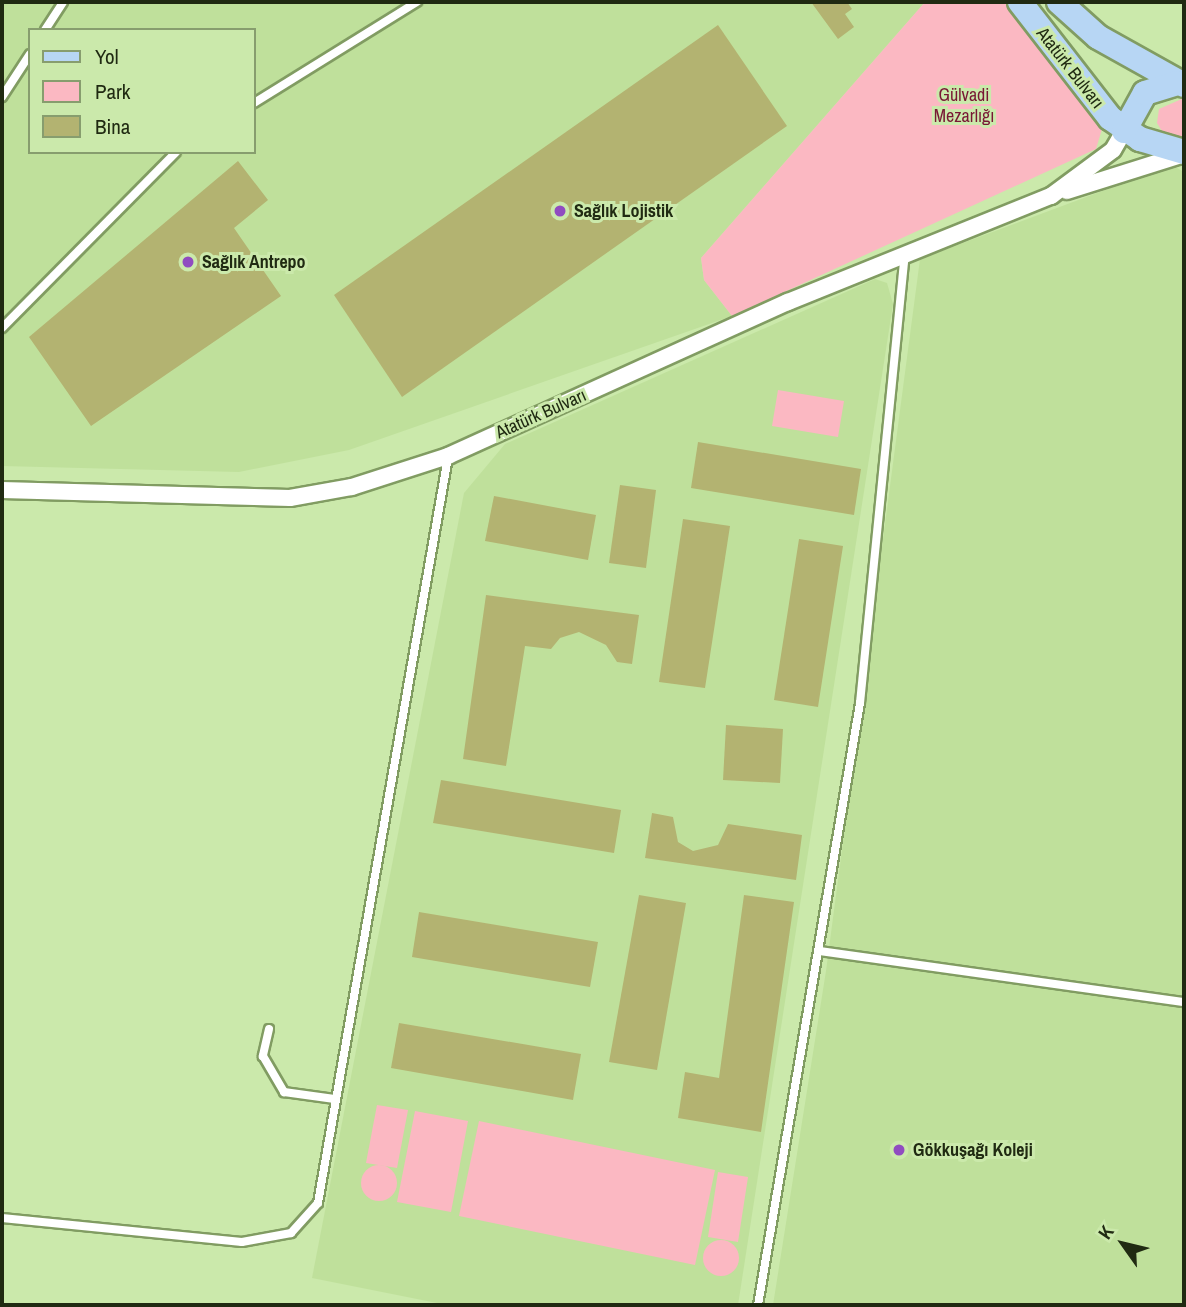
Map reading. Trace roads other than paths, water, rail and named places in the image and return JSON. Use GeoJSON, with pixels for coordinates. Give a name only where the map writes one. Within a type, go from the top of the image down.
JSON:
{"type":"FeatureCollection","features":[{"type":"Feature","properties":{"kind":"main road","name":"Atatürk Bulvarı"},"geometry":{"type":"LineString","coordinates":[[1020,2],[1124,131],[1184,153]]}},
{"type":"Feature","properties":{"kind":"main road","name":"Atatürk Bulvarı"},"geometry":{"type":"LineString","coordinates":[[1059,2],[1098,37],[1181,84]]}},
{"type":"Feature","properties":{"kind":"main road"},"geometry":{"type":"LineString","coordinates":[[1124,131],[1145,93],[1181,84]]}},
{"type":"Feature","properties":{"kind":"street","name":"Atatürk Bulvarı"},"geometry":{"type":"LineString","coordinates":[[1051,196],[1110,154],[1124,131]]}},
{"type":"Feature","properties":{"kind":"street","name":"Atatürk Bulvarı"},"geometry":{"type":"LineString","coordinates":[[2,490],[290,498],[352,487],[448,456],[905,251],[1051,196],[1184,153]]}},
{"type":"Feature","properties":{"kind":"lane"},"geometry":{"type":"LineString","coordinates":[[46,28],[64,2]]}},
{"type":"Feature","properties":{"kind":"lane"},"geometry":{"type":"LineString","coordinates":[[256,102],[417,2]]}},
{"type":"Feature","properties":{"kind":"lane"},"geometry":{"type":"LineString","coordinates":[[2,97],[28,57]]}},
{"type":"Feature","properties":{"kind":"lane"},"geometry":{"type":"LineString","coordinates":[[2,328],[174,154]]}},
{"type":"Feature","properties":{"kind":"lane"},"geometry":{"type":"LineString","coordinates":[[758,1305],[860,703],[905,251]]}},
{"type":"Feature","properties":{"kind":"lane"},"geometry":{"type":"LineString","coordinates":[[2,1219],[242,1241],[291,1233],[318,1203],[448,456]]}},
{"type":"Feature","properties":{"kind":"lane"},"geometry":{"type":"LineString","coordinates":[[820,951],[1184,1002]]}},
{"type":"Feature","properties":{"kind":"lane"},"geometry":{"type":"LineString","coordinates":[[269,1029],[263,1056],[284,1092],[335,1099]]}},
{"type":"Feature","properties":{"kind":"place","name":"Sağlık Lojistik"},"geometry":{"type":"Point","coordinates":[560,211]}},
{"type":"Feature","properties":{"kind":"place","name":"Sağlık Antrepo"},"geometry":{"type":"Point","coordinates":[188,262]}},
{"type":"Feature","properties":{"kind":"place","name":"Gökkuşağı Koleji"},"geometry":{"type":"Point","coordinates":[899,1150]}},
{"type":"Feature","properties":{"kind":"park label","name":"Gülvadi Mezarlığı"},"geometry":{"type":"Point","coordinates":[964,106]}}]}
